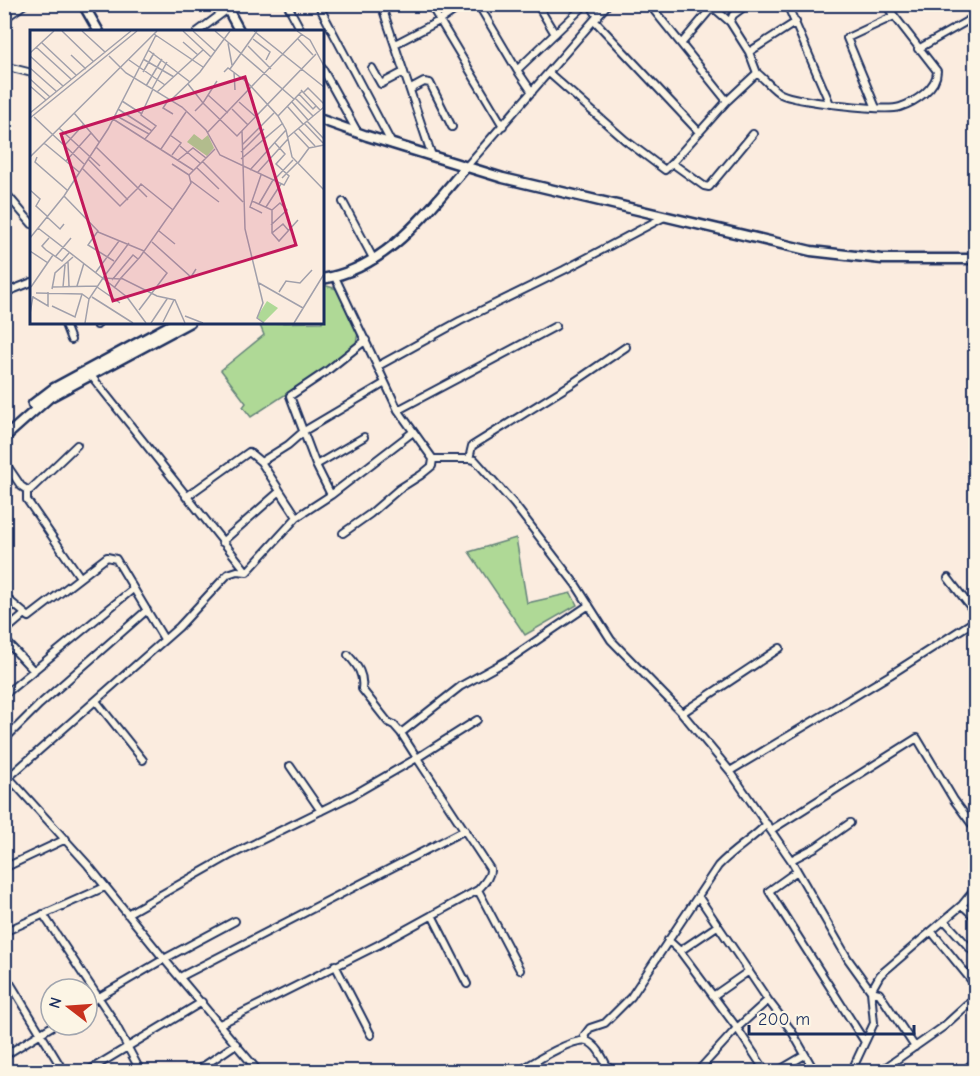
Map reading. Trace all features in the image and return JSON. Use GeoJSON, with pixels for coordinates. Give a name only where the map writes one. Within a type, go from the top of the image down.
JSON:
{"type":"FeatureCollection","features":[{"type":"Feature","properties":{"kind":"street"},"geometry":{"type":"LineString","coordinates":[[4,19],[25,4]]}},
{"type":"Feature","properties":{"kind":"street"},"geometry":{"type":"LineString","coordinates":[[83,4],[98,30]]}},
{"type":"Feature","properties":{"kind":"street"},"geometry":{"type":"LineString","coordinates":[[287,4],[301,30]]}},
{"type":"Feature","properties":{"kind":"street"},"geometry":{"type":"LineString","coordinates":[[318,4],[393,144]]}},
{"type":"Feature","properties":{"kind":"street"},"geometry":{"type":"LineString","coordinates":[[381,4],[432,156]]}},
{"type":"Feature","properties":{"kind":"street"},"geometry":{"type":"LineString","coordinates":[[430,4],[503,126]]}},
{"type":"Feature","properties":{"kind":"street"},"geometry":{"type":"LineString","coordinates":[[395,44],[439,21],[464,4]]}},
{"type":"Feature","properties":{"kind":"street"},"geometry":{"type":"LineString","coordinates":[[478,4],[532,92]]}},
{"type":"Feature","properties":{"kind":"street"},"geometry":{"type":"LineString","coordinates":[[537,4],[555,34]]}},
{"type":"Feature","properties":{"kind":"street"},"geometry":{"type":"LineString","coordinates":[[517,70],[588,4],[596,19],[699,132]]}},
{"type":"Feature","properties":{"kind":"street"},"geometry":{"type":"LineString","coordinates":[[324,279],[335,277],[374,261],[395,245],[503,126],[608,4]]}},
{"type":"Feature","properties":{"kind":"street"},"geometry":{"type":"LineString","coordinates":[[649,4],[727,101]]}},
{"type":"Feature","properties":{"kind":"street"},"geometry":{"type":"LineString","coordinates":[[730,22],[733,15],[748,4]]}},
{"type":"Feature","properties":{"kind":"street"},"geometry":{"type":"LineString","coordinates":[[787,4],[830,104]]}},
{"type":"Feature","properties":{"kind":"street"},"geometry":{"type":"LineString","coordinates":[[681,44],[709,11],[715,9],[730,22],[748,52],[757,73],[780,94],[830,104],[899,108],[933,86],[937,79],[937,71],[892,17],[885,4]]}},
{"type":"Feature","properties":{"kind":"street"},"geometry":{"type":"LineString","coordinates":[[199,30],[226,7],[239,30]]}},
{"type":"Feature","properties":{"kind":"street"},"geometry":{"type":"LineString","coordinates":[[918,49],[975,16]]}},
{"type":"Feature","properties":{"kind":"street"},"geometry":{"type":"LineString","coordinates":[[876,108],[847,38],[892,17]]}},
{"type":"Feature","properties":{"kind":"street"},"geometry":{"type":"LineString","coordinates":[[748,52],[796,22]]}},
{"type":"Feature","properties":{"kind":"street"},"geometry":{"type":"LineString","coordinates":[[4,66],[30,72]]}},
{"type":"Feature","properties":{"kind":"street"},"geometry":{"type":"LineString","coordinates":[[372,68],[381,84],[404,72]]}},
{"type":"Feature","properties":{"kind":"street"},"geometry":{"type":"LineString","coordinates":[[324,72],[358,133]]}},
{"type":"Feature","properties":{"kind":"street"},"geometry":{"type":"LineString","coordinates":[[549,73],[625,140],[665,170],[727,101],[757,73]]}},
{"type":"Feature","properties":{"kind":"street"},"geometry":{"type":"LineString","coordinates":[[411,88],[424,82],[430,83],[452,127]]}},
{"type":"Feature","properties":{"kind":"street"},"geometry":{"type":"LineString","coordinates":[[324,121],[503,178],[811,251],[882,259],[975,259]]}},
{"type":"Feature","properties":{"kind":"street"},"geometry":{"type":"LineString","coordinates":[[672,163],[704,186],[709,187],[753,134]]}},
{"type":"Feature","properties":{"kind":"street"},"geometry":{"type":"LineString","coordinates":[[4,191],[30,222]]}},
{"type":"Feature","properties":{"kind":"street"},"geometry":{"type":"LineString","coordinates":[[343,202],[374,261]]}},
{"type":"Feature","properties":{"kind":"street"},"geometry":{"type":"LineString","coordinates":[[378,366],[460,321],[666,216]]}},
{"type":"Feature","properties":{"kind":"street"},"geometry":{"type":"LineString","coordinates":[[335,277],[398,410],[434,459]]}},
{"type":"Feature","properties":{"kind":"street"},"geometry":{"type":"LineString","coordinates":[[4,293],[30,283]]}},
{"type":"Feature","properties":{"kind":"street"},"geometry":{"type":"LineString","coordinates":[[65,324],[71,340]]}},
{"type":"Feature","properties":{"kind":"street"},"geometry":{"type":"LineString","coordinates":[[4,438],[44,402],[173,324]]}},
{"type":"Feature","properties":{"kind":"street"},"geometry":{"type":"LineString","coordinates":[[4,430],[43,395],[186,324]]}},
{"type":"Feature","properties":{"kind":"street"},"geometry":{"type":"LineString","coordinates":[[398,410],[556,326]]}},
{"type":"Feature","properties":{"kind":"street"},"geometry":{"type":"LineString","coordinates":[[331,495],[316,465],[290,396],[327,371],[366,340]]}},
{"type":"Feature","properties":{"kind":"street"},"geometry":{"type":"LineString","coordinates":[[469,459],[472,446],[488,434],[570,385],[626,347]]}},
{"type":"Feature","properties":{"kind":"street"},"geometry":{"type":"LineString","coordinates":[[89,373],[247,572]]}},
{"type":"Feature","properties":{"kind":"street"},"geometry":{"type":"LineString","coordinates":[[261,462],[288,445],[304,431],[385,383]]}},
{"type":"Feature","properties":{"kind":"street"},"geometry":{"type":"LineString","coordinates":[[247,572],[297,517],[331,495],[412,432]]}},
{"type":"Feature","properties":{"kind":"street"},"geometry":{"type":"LineString","coordinates":[[316,465],[364,437]]}},
{"type":"Feature","properties":{"kind":"street"},"geometry":{"type":"LineString","coordinates":[[27,490],[30,490],[77,446]]}},
{"type":"Feature","properties":{"kind":"street"},"geometry":{"type":"LineString","coordinates":[[186,497],[249,452],[261,462],[297,517]]}},
{"type":"Feature","properties":{"kind":"street"},"geometry":{"type":"LineString","coordinates":[[434,459],[475,460],[514,504],[576,585],[611,640],[682,713],[730,771],[769,827],[848,958],[871,991],[874,1023],[851,1071]]}},
{"type":"Feature","properties":{"kind":"street"},"geometry":{"type":"LineString","coordinates":[[343,533],[399,489],[421,475],[432,466],[434,459]]}},
{"type":"Feature","properties":{"kind":"street"},"geometry":{"type":"LineString","coordinates":[[4,461],[21,486],[27,490]]}},
{"type":"Feature","properties":{"kind":"street"},"geometry":{"type":"LineString","coordinates":[[27,490],[27,500],[80,577]]}},
{"type":"Feature","properties":{"kind":"street"},"geometry":{"type":"LineString","coordinates":[[222,542],[280,491]]}},
{"type":"Feature","properties":{"kind":"street"},"geometry":{"type":"LineString","coordinates":[[4,596],[29,617],[107,557],[116,559],[165,639]]}},
{"type":"Feature","properties":{"kind":"street"},"geometry":{"type":"LineString","coordinates":[[247,572],[237,571],[228,574],[179,627],[96,701],[7,774],[66,839],[259,1071]]}},
{"type":"Feature","properties":{"kind":"street"},"geometry":{"type":"LineString","coordinates":[[948,578],[975,614]]}},
{"type":"Feature","properties":{"kind":"street"},"geometry":{"type":"LineString","coordinates":[[4,695],[133,589]]}},
{"type":"Feature","properties":{"kind":"street"},"geometry":{"type":"LineString","coordinates":[[401,733],[461,686],[508,660],[589,605]]}},
{"type":"Feature","properties":{"kind":"street"},"geometry":{"type":"LineString","coordinates":[[4,740],[39,705],[147,610]]}},
{"type":"Feature","properties":{"kind":"street"},"geometry":{"type":"LineString","coordinates":[[4,632],[25,614]]}},
{"type":"Feature","properties":{"kind":"street"},"geometry":{"type":"LineString","coordinates":[[730,771],[890,675],[975,620]]}},
{"type":"Feature","properties":{"kind":"street"},"geometry":{"type":"LineString","coordinates":[[4,639],[34,671]]}},
{"type":"Feature","properties":{"kind":"street"},"geometry":{"type":"LineString","coordinates":[[682,713],[780,648]]}},
{"type":"Feature","properties":{"kind":"street"},"geometry":{"type":"LineString","coordinates":[[220,1024],[378,945],[478,890],[491,874],[490,869],[401,733],[388,722],[362,689],[363,680],[360,672],[348,656]]}},
{"type":"Feature","properties":{"kind":"street"},"geometry":{"type":"LineString","coordinates":[[96,701],[144,760]]}},
{"type":"Feature","properties":{"kind":"street"},"geometry":{"type":"LineString","coordinates":[[127,914],[231,855],[401,769],[477,720]]}},
{"type":"Feature","properties":{"kind":"street"},"geometry":{"type":"LineString","coordinates":[[610,1071],[598,1050],[584,1036],[596,1025],[605,1023],[631,997],[698,896],[733,850],[918,738],[954,800],[975,830]]}},
{"type":"Feature","properties":{"kind":"street"},"geometry":{"type":"LineString","coordinates":[[290,766],[321,811]]}},
{"type":"Feature","properties":{"kind":"street"},"geometry":{"type":"LineString","coordinates":[[791,860],[816,847],[850,823]]}},
{"type":"Feature","properties":{"kind":"street"},"geometry":{"type":"LineString","coordinates":[[180,977],[465,830]]}},
{"type":"Feature","properties":{"kind":"street"},"geometry":{"type":"LineString","coordinates":[[4,868],[66,839]]}},
{"type":"Feature","properties":{"kind":"street"},"geometry":{"type":"LineString","coordinates":[[797,871],[769,891],[865,1042]]}},
{"type":"Feature","properties":{"kind":"street"},"geometry":{"type":"LineString","coordinates":[[4,932],[105,887]]}},
{"type":"Feature","properties":{"kind":"street"},"geometry":{"type":"LineString","coordinates":[[871,991],[880,975],[945,921],[962,905],[975,888]]}},
{"type":"Feature","properties":{"kind":"street"},"geometry":{"type":"LineString","coordinates":[[478,890],[520,970]]}},
{"type":"Feature","properties":{"kind":"street"},"geometry":{"type":"LineString","coordinates":[[698,896],[791,1030],[815,1071]]}},
{"type":"Feature","properties":{"kind":"street"},"geometry":{"type":"LineString","coordinates":[[962,905],[975,918]]}},
{"type":"Feature","properties":{"kind":"street"},"geometry":{"type":"LineString","coordinates":[[43,914],[84,977]]}},
{"type":"Feature","properties":{"kind":"street"},"geometry":{"type":"LineString","coordinates":[[432,915],[467,984]]}},
{"type":"Feature","properties":{"kind":"street"},"geometry":{"type":"LineString","coordinates":[[99,997],[235,921]]}},
{"type":"Feature","properties":{"kind":"street"},"geometry":{"type":"LineString","coordinates":[[945,921],[975,955]]}},
{"type":"Feature","properties":{"kind":"street"},"geometry":{"type":"LineString","coordinates":[[680,951],[717,926]]}},
{"type":"Feature","properties":{"kind":"street"},"geometry":{"type":"LineString","coordinates":[[932,932],[975,986]]}},
{"type":"Feature","properties":{"kind":"street"},"geometry":{"type":"LineString","coordinates":[[668,940],[680,951],[766,1071]]}},
{"type":"Feature","properties":{"kind":"street"},"geometry":{"type":"LineString","coordinates":[[335,965],[371,1035]]}},
{"type":"Feature","properties":{"kind":"street"},"geometry":{"type":"LineString","coordinates":[[713,996],[749,971]]}},
{"type":"Feature","properties":{"kind":"street"},"geometry":{"type":"LineString","coordinates":[[4,974],[39,1028]]}},
{"type":"Feature","properties":{"kind":"street"},"geometry":{"type":"LineString","coordinates":[[871,991],[879,993],[915,1047]]}},
{"type":"Feature","properties":{"kind":"street"},"geometry":{"type":"LineString","coordinates":[[879,1071],[943,1027],[975,997]]}},
{"type":"Feature","properties":{"kind":"street"},"geometry":{"type":"LineString","coordinates":[[99,999],[112,1018],[141,1071]]}},
{"type":"Feature","properties":{"kind":"street"},"geometry":{"type":"LineString","coordinates":[[698,1071],[737,1028],[768,1000]]}},
{"type":"Feature","properties":{"kind":"street"},"geometry":{"type":"LineString","coordinates":[[86,1071],[202,1002]]}},
{"type":"Feature","properties":{"kind":"street"},"geometry":{"type":"LineString","coordinates":[[4,1056],[39,1035]]}},
{"type":"Feature","properties":{"kind":"street"},"geometry":{"type":"LineString","coordinates":[[44,1037],[64,1071]]}},
{"type":"Feature","properties":{"kind":"street"},"geometry":{"type":"LineString","coordinates":[[518,1071],[564,1047],[579,1041],[587,1041]]}},
{"type":"Feature","properties":{"kind":"street"},"geometry":{"type":"LineString","coordinates":[[195,1071],[236,1044]]}},
{"type":"Feature","properties":{"kind":"street"},"geometry":{"type":"LineString","coordinates":[[776,1071],[805,1055]]}},
{"type":"Feature","properties":{"kind":"street"},"geometry":{"type":"LineString","coordinates":[[962,1071],[975,1061]]}},
{"type":"Feature","properties":{"kind":"green space"},"geometry":{"type":"Polygon","coordinates":[[[324,285],[337,289],[358,333],[356,343],[329,366],[251,417],[243,407],[246,403],[221,370],[264,335],[259,324],[324,324],[324,285]]]}},
{"type":"Feature","properties":{"kind":"green space"},"geometry":{"type":"Polygon","coordinates":[[[516,538],[527,603],[571,593],[577,605],[525,635],[469,552],[516,538]]]}}]}
